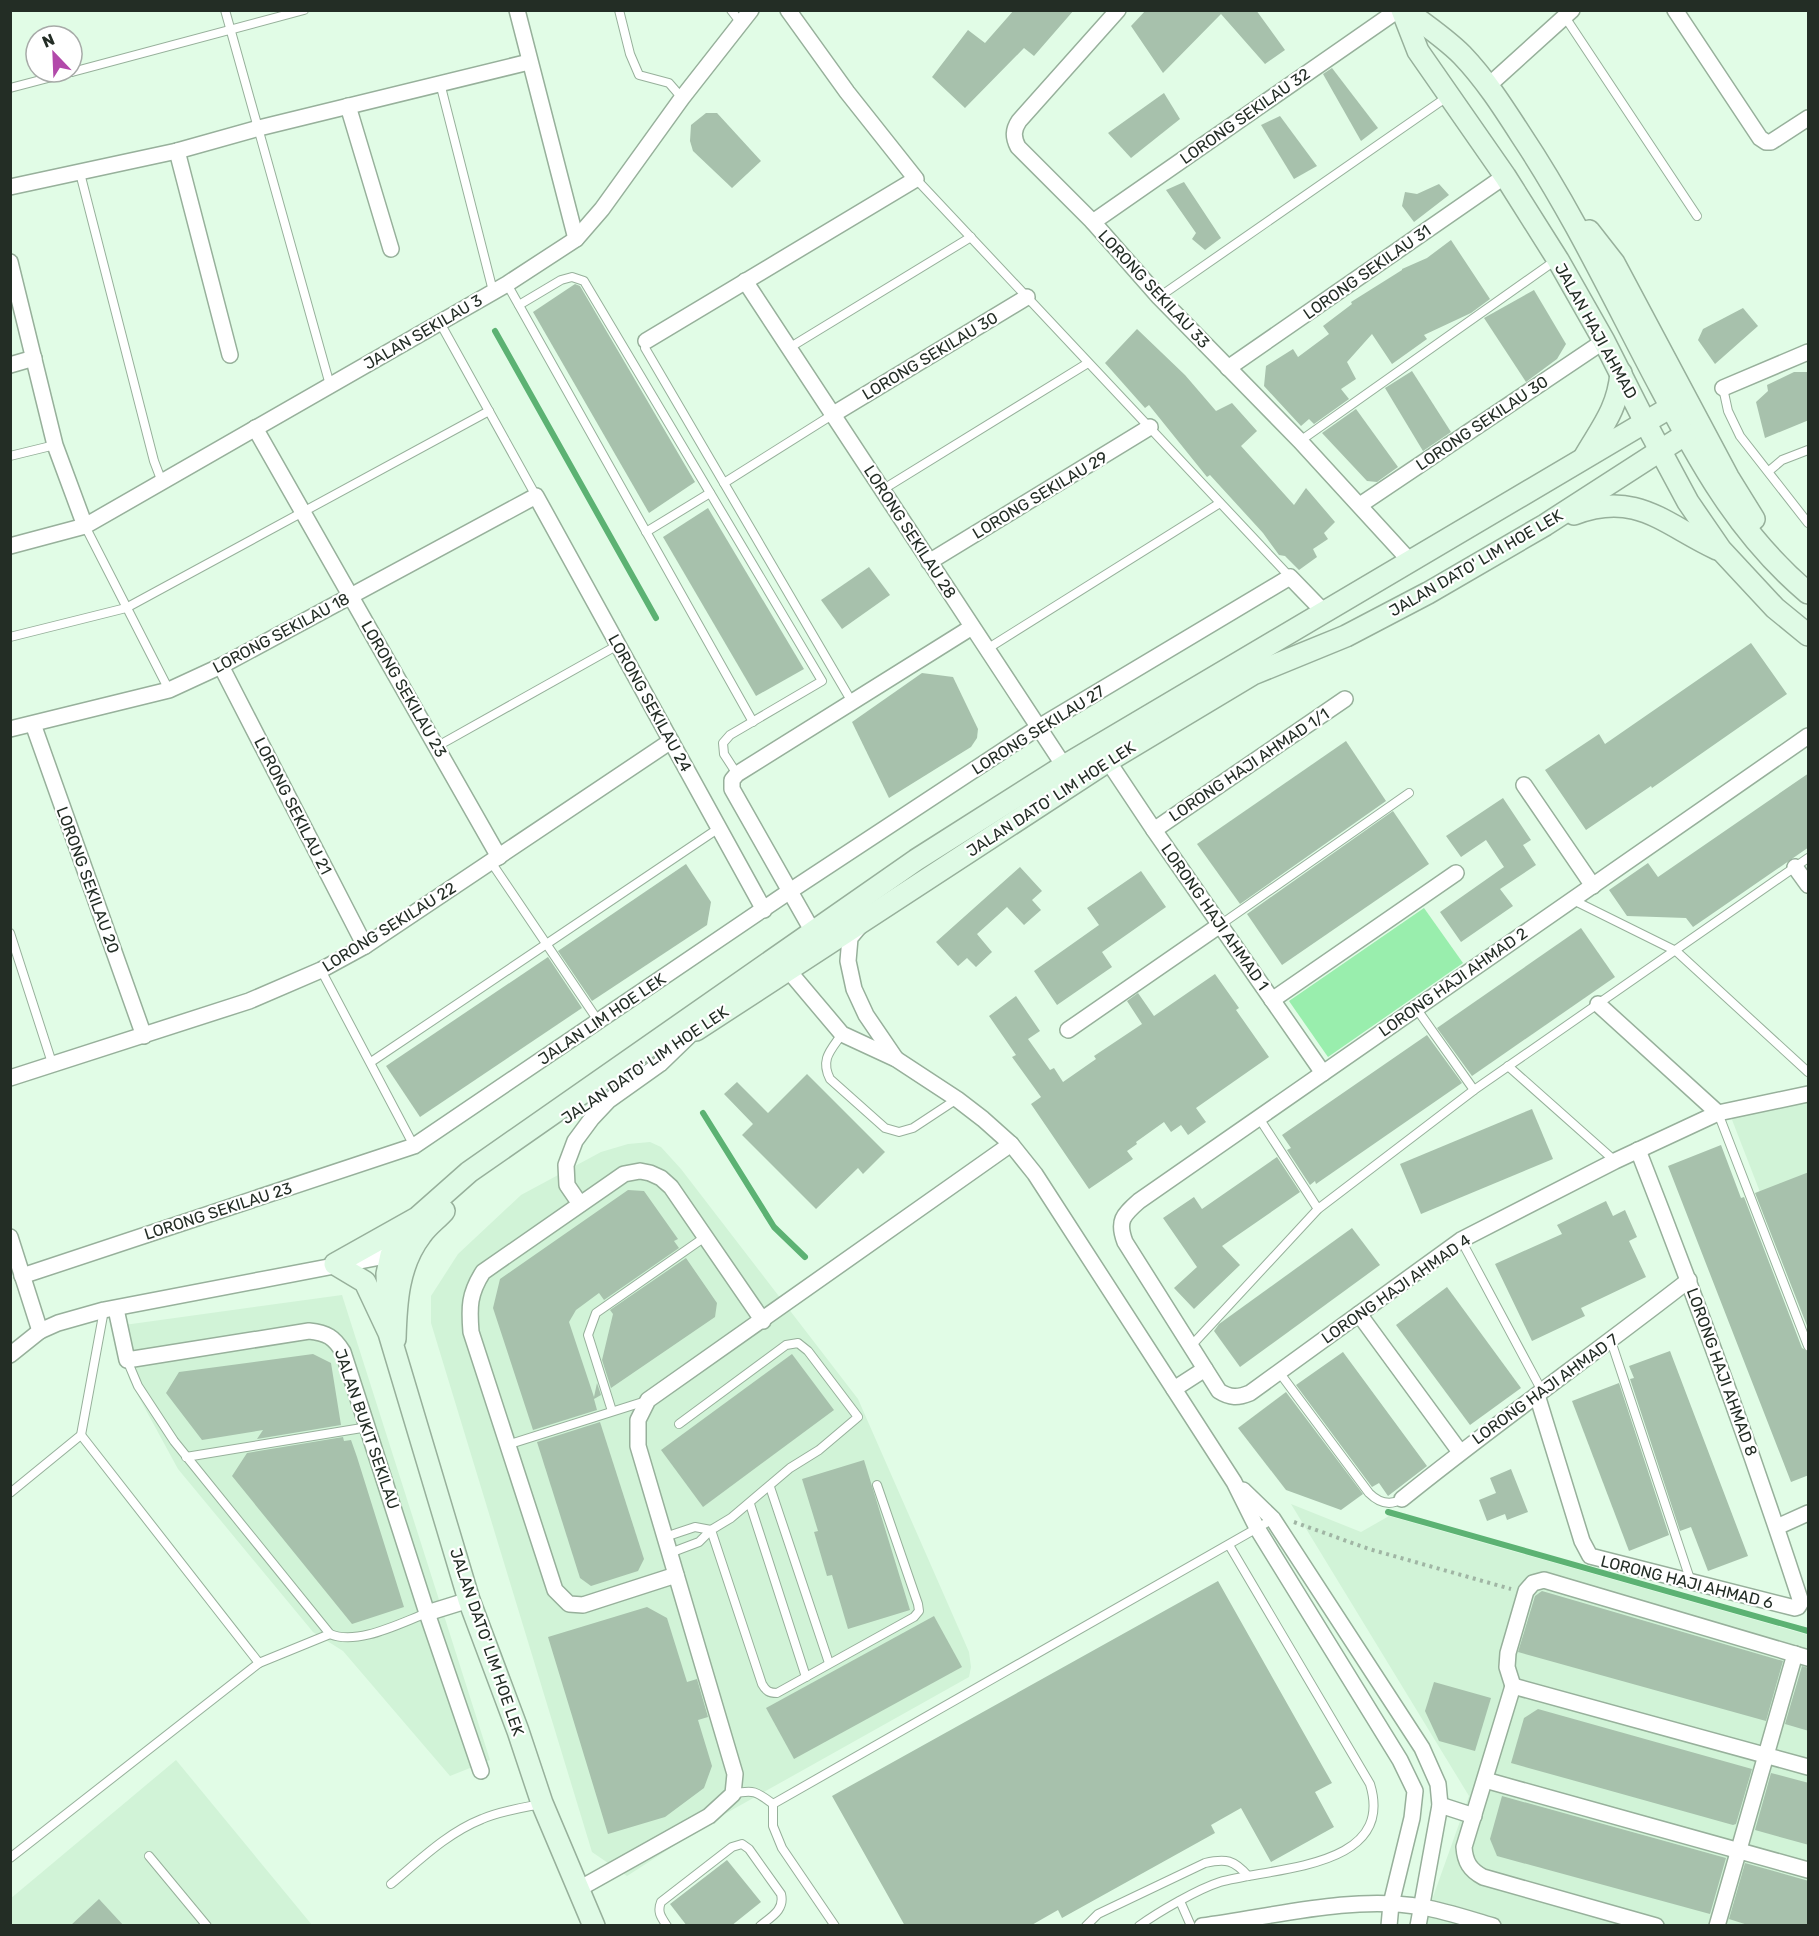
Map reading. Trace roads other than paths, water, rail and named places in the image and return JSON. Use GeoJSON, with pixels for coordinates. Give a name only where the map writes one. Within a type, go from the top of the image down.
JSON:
{"type":"FeatureCollection","features":[{"type":"Feature","properties":{"kind":"street"},"geometry":{"type":"LineString","coordinates":[[516,10],[576,239]]}},
{"type":"Feature","properties":{"kind":"street","name":"JALAN SEKILAU 3"},"geometry":{"type":"LineString","coordinates":[[10,546],[85,526],[500,287],[576,239],[602,209],[682,98],[751,10]]}},
{"type":"Feature","properties":{"kind":"street"},"geometry":{"type":"LineString","coordinates":[[646,340],[916,179],[847,92],[788,10]]}},
{"type":"Feature","properties":{"kind":"street","name":"LORONG SEKILAU 33"},"geometry":{"type":"LineString","coordinates":[[1118,10],[1015,127],[1014,135],[1018,147],[1093,222],[1160,297],[1300,441],[1410,561]]}},
{"type":"Feature","properties":{"kind":"street","name":"LORONG SEKILAU 32"},"geometry":{"type":"LineString","coordinates":[[1093,222],[1402,10]]}},
{"type":"Feature","properties":{"kind":"street","name":"JALAN HAJI AHMAD"},"geometry":{"type":"LineString","coordinates":[[1402,10],[1461,54],[1488,86],[1555,188],[1614,263],[1728,477],[1775,552],[1781,570]]}},
{"type":"Feature","properties":{"kind":"street","name":"JALAN HAJI AHMAD"},"geometry":{"type":"LineString","coordinates":[[1402,10],[1418,51],[1505,176],[1558,260],[1622,374],[1688,502],[1721,550],[1775,608],[1809,635]]}},
{"type":"Feature","properties":{"kind":"street"},"geometry":{"type":"LineString","coordinates":[[1675,10],[1760,138],[1766,142],[1772,142],[1809,118]]}},
{"type":"Feature","properties":{"kind":"street"},"geometry":{"type":"LineString","coordinates":[[1488,86],[1569,14]]}},
{"type":"Feature","properties":{"kind":"street"},"geometry":{"type":"LineString","coordinates":[[10,187],[177,151],[259,128],[529,62]]}},
{"type":"Feature","properties":{"kind":"street"},"geometry":{"type":"LineString","coordinates":[[348,106],[391,249]]}},
{"type":"Feature","properties":{"kind":"street"},"geometry":{"type":"LineString","coordinates":[[177,151],[230,355]]}},
{"type":"Feature","properties":{"kind":"street","name":"LORONG SEKILAU 31"},"geometry":{"type":"LineString","coordinates":[[1228,368],[1505,176]]}},
{"type":"Feature","properties":{"kind":"street","name":"JALAN HAJI AHMAD"},"geometry":{"type":"LineString","coordinates":[[1555,188],[1671,407],[1737,518],[1781,570],[1809,593]]}},
{"type":"Feature","properties":{"kind":"street"},"geometry":{"type":"LineString","coordinates":[[12,272],[55,445],[85,526]]}},
{"type":"Feature","properties":{"kind":"street","name":"LORONG SEKILAU 28"},"geometry":{"type":"LineString","coordinates":[[745,281],[1069,774]]}},
{"type":"Feature","properties":{"kind":"street","name":"LORONG SEKILAU 30"},"geometry":{"type":"LineString","coordinates":[[832,415],[1027,297]]}},
{"type":"Feature","properties":{"kind":"street","name":"LORONG SEKILAU 30"},"geometry":{"type":"LineString","coordinates":[[1360,505],[1604,341]]}},
{"type":"Feature","properties":{"kind":"street"},"geometry":{"type":"LineString","coordinates":[[1723,388],[1809,352]]}},
{"type":"Feature","properties":{"kind":"street"},"geometry":{"type":"LineString","coordinates":[[10,365],[34,358]]}},
{"type":"Feature","properties":{"kind":"street"},"geometry":{"type":"LineString","coordinates":[[1584,459],[1616,405],[1622,374]]}},
{"type":"Feature","properties":{"kind":"street","name":"JALAN DATO' LIM HOE LEK"},"geometry":{"type":"LineString","coordinates":[[417,1218],[469,1172],[916,860],[1069,774],[1324,612],[1671,407]]}},
{"type":"Feature","properties":{"kind":"street","name":"LORONG SEKILAU 29"},"geometry":{"type":"LineString","coordinates":[[929,562],[1150,427]]}},
{"type":"Feature","properties":{"kind":"street","name":"LORONG SEKILAU 23"},"geometry":{"type":"LineString","coordinates":[[255,428],[436,747],[495,859]]}},
{"type":"Feature","properties":{"kind":"street","name":"JALAN DATO' LIM HOE LEK"},"geometry":{"type":"LineString","coordinates":[[400,1256],[445,1210],[491,1169],[692,1033],[864,921],[1069,774],[1108,761],[1254,674],[1346,636],[1428,592],[1545,525],[1686,434]]}},
{"type":"Feature","properties":{"kind":"street","name":"LORONG SEKILAU 18"},"geometry":{"type":"LineString","coordinates":[[10,729],[169,690],[221,666],[536,496]]}},
{"type":"Feature","properties":{"kind":"street","name":"LORONG SEKILAU 24"},"geometry":{"type":"LineString","coordinates":[[536,496],[764,910]]}},
{"type":"Feature","properties":{"kind":"street"},"geometry":{"type":"LineString","coordinates":[[1545,525],[1587,509],[1625,507],[1649,512],[1721,550]]}},
{"type":"Feature","properties":{"kind":"street"},"geometry":{"type":"LineString","coordinates":[[1290,577],[1324,612]]}},
{"type":"Feature","properties":{"kind":"street","name":"LORONG SEKILAU 27"},"geometry":{"type":"LineString","coordinates":[[790,891],[1039,728],[1290,577]]}},
{"type":"Feature","properties":{"kind":"street"},"geometry":{"type":"LineString","coordinates":[[813,932],[732,789],[732,780],[737,774],[972,627]]}},
{"type":"Feature","properties":{"kind":"street","name":"LORONG SEKILAU 21"},"geometry":{"type":"LineString","coordinates":[[221,666],[365,946]]}},
{"type":"Feature","properties":{"kind":"street","name":"LORONG HAJI AHMAD 1/1"},"geometry":{"type":"LineString","coordinates":[[1154,830],[1345,699]]}},
{"type":"Feature","properties":{"kind":"street","name":"LORONG SEKILAU 20"},"geometry":{"type":"LineString","coordinates":[[33,723],[144,1036]]}},
{"type":"Feature","properties":{"kind":"street","name":"LORONG HAJI AHMAD 2"},"geometry":{"type":"LineString","coordinates":[[1125,1242],[1121,1232],[1121,1222],[1127,1211],[1139,1201],[1809,736]]}},
{"type":"Feature","properties":{"kind":"street","name":"LORONG SEKILAU 22"},"geometry":{"type":"LineString","coordinates":[[10,1078],[249,1001],[321,970],[365,946],[671,741]]}},
{"type":"Feature","properties":{"kind":"street","name":"LORONG HAJI AHMAD 1"},"geometry":{"type":"LineString","coordinates":[[1108,761],[1323,1073]]}},
{"type":"Feature","properties":{"kind":"street"},"geometry":{"type":"LineString","coordinates":[[1524,784],[1593,886]]}},
{"type":"Feature","properties":{"kind":"street"},"geometry":{"type":"LineString","coordinates":[[1795,867],[1809,885]]}},
{"type":"Feature","properties":{"kind":"street"},"geometry":{"type":"LineString","coordinates":[[1272,1000],[1456,873]]}},
{"type":"Feature","properties":{"kind":"street","name":"JALAN LIM HOE LEK"},"geometry":{"type":"LineString","coordinates":[[414,1146],[790,891]]}},
{"type":"Feature","properties":{"kind":"street"},"geometry":{"type":"LineString","coordinates":[[864,921],[850,938],[848,961],[854,989],[866,1015],[896,1059]]}},
{"type":"Feature","properties":{"kind":"street"},"geometry":{"type":"LineString","coordinates":[[1068,1030],[1220,925]]}},
{"type":"Feature","properties":{"kind":"street"},"geometry":{"type":"LineString","coordinates":[[788,970],[842,1034],[896,1059],[957,1099],[1011,1144],[1035,1174],[1234,1482],[1257,1528],[1400,1760],[1415,1791],[1412,1818],[1391,1904],[1389,1926]]}},
{"type":"Feature","properties":{"kind":"street"},"geometry":{"type":"LineString","coordinates":[[1598,1004],[1718,1113]]}},
{"type":"Feature","properties":{"kind":"street"},"geometry":{"type":"LineString","coordinates":[[580,1204],[567,1185],[566,1165],[575,1141],[608,1101],[660,1064],[692,1033]]}},
{"type":"Feature","properties":{"kind":"street","name":"LORONG HAJI AHMAD 4"},"geometry":{"type":"LineString","coordinates":[[1125,1242],[1219,1390],[1233,1397],[1250,1393],[1461,1240],[1615,1161],[1718,1113],[1809,1094]]}},
{"type":"Feature","properties":{"kind":"street"},"geometry":{"type":"LineString","coordinates":[[577,1890],[709,1816],[723,1806],[733,1794],[735,1774],[638,1446],[638,1420],[648,1400],[1011,1144]]}},
{"type":"Feature","properties":{"kind":"street","name":"LORONG SEKILAU 23"},"geometry":{"type":"LineString","coordinates":[[22,1276],[414,1146]]}},
{"type":"Feature","properties":{"kind":"street","name":"LORONG HAJI AHMAD 8"},"geometry":{"type":"LineString","coordinates":[[1638,1150],[1689,1280],[1799,1596]]}},
{"type":"Feature","properties":{"kind":"street"},"geometry":{"type":"LineString","coordinates":[[676,1575],[583,1605],[569,1604],[562,1599],[550,1581],[471,1332],[469,1307],[474,1286],[483,1272],[580,1204],[624,1174],[640,1171],[661,1178],[671,1187],[763,1321]]}},
{"type":"Feature","properties":{"kind":"street","name":"JALAN DATO' LIM HOE LEK"},"geometry":{"type":"LineString","coordinates":[[445,1210],[413,1277],[392,1343],[469,1600],[542,1803],[594,1926]]}},
{"type":"Feature","properties":{"kind":"street"},"geometry":{"type":"LineString","coordinates":[[392,1343],[387,1274],[400,1256],[417,1218]]}},
{"type":"Feature","properties":{"kind":"street"},"geometry":{"type":"LineString","coordinates":[[335,1264],[417,1218]]}},
{"type":"Feature","properties":{"kind":"street"},"geometry":{"type":"LineString","coordinates":[[10,1237],[40,1331]]}},
{"type":"Feature","properties":{"kind":"street"},"geometry":{"type":"LineString","coordinates":[[10,1355],[40,1331],[58,1323],[110,1309],[335,1264],[400,1256]]}},
{"type":"Feature","properties":{"kind":"street"},"geometry":{"type":"LineString","coordinates":[[335,1264],[365,1282],[392,1343]]}},
{"type":"Feature","properties":{"kind":"street","name":"LORONG HAJI AHMAD 7"},"geometry":{"type":"LineString","coordinates":[[1402,1499],[1460,1452],[1611,1341],[1689,1280]]}},
{"type":"Feature","properties":{"kind":"street"},"geometry":{"type":"LineString","coordinates":[[110,1309],[127,1360]]}},
{"type":"Feature","properties":{"kind":"street"},"geometry":{"type":"LineString","coordinates":[[1359,1314],[1460,1452]]}},
{"type":"Feature","properties":{"kind":"street","name":"JALAN BUKIT SEKILAU"},"geometry":{"type":"LineString","coordinates":[[127,1360],[309,1331],[332,1336],[343,1352],[427,1613],[481,1771]]}},
{"type":"Feature","properties":{"kind":"street"},"geometry":{"type":"LineString","coordinates":[[1174,1389],[1205,1369]]}},
{"type":"Feature","properties":{"kind":"street","name":"LORONG HAJI AHMAD 6"},"geometry":{"type":"LineString","coordinates":[[1540,1393],[1587,1552],[1593,1558],[1795,1608],[1800,1605],[1799,1596]]}},
{"type":"Feature","properties":{"kind":"street"},"geometry":{"type":"LineString","coordinates":[[1234,1482],[1273,1519],[1422,1748],[1438,1784],[1440,1805],[1418,1926]]}},
{"type":"Feature","properties":{"kind":"street"},"geometry":{"type":"LineString","coordinates":[[1776,1527],[1809,1513]]}},
{"type":"Feature","properties":{"kind":"street"},"geometry":{"type":"LineString","coordinates":[[1656,1926],[1482,1877],[1473,1872],[1464,1857],[1464,1847],[1513,1686],[1507,1667],[1508,1653],[1526,1593],[1533,1583],[1544,1580],[1802,1656],[1766,1755],[1717,1926]]}},
{"type":"Feature","properties":{"kind":"street"},"geometry":{"type":"LineString","coordinates":[[427,1613],[469,1600]]}},
{"type":"Feature","properties":{"kind":"street"},"geometry":{"type":"LineString","coordinates":[[1513,1686],[1809,1767]]}},
{"type":"Feature","properties":{"kind":"street"},"geometry":{"type":"LineString","coordinates":[[1485,1780],[1809,1870]]}},
{"type":"Feature","properties":{"kind":"street"},"geometry":{"type":"LineString","coordinates":[[1440,1805],[1474,1816]]}},
{"type":"Feature","properties":{"kind":"street"},"geometry":{"type":"LineString","coordinates":[[1202,1926],[1341,1906],[1391,1904],[1421,1907],[1493,1926]]}},
{"type":"Feature","properties":{"kind":"lane"},"geometry":{"type":"LineString","coordinates":[[225,10],[330,385]]}},
{"type":"Feature","properties":{"kind":"lane"},"geometry":{"type":"LineString","coordinates":[[84,69],[304,10]]}},
{"type":"Feature","properties":{"kind":"lane"},"geometry":{"type":"LineString","coordinates":[[619,10],[630,54],[639,75],[669,83],[682,98]]}},
{"type":"Feature","properties":{"kind":"lane"},"geometry":{"type":"LineString","coordinates":[[730,10],[741,23]]}},
{"type":"Feature","properties":{"kind":"lane"},"geometry":{"type":"LineString","coordinates":[[1569,14],[1697,216]]}},
{"type":"Feature","properties":{"kind":"lane"},"geometry":{"type":"LineString","coordinates":[[440,83],[500,287],[519,305],[753,722]]}},
{"type":"Feature","properties":{"kind":"lane"},"geometry":{"type":"LineString","coordinates":[[10,88],[26,84]]}},
{"type":"Feature","properties":{"kind":"lane"},"geometry":{"type":"LineString","coordinates":[[1160,297],[1448,96]]}},
{"type":"Feature","properties":{"kind":"lane"},"geometry":{"type":"LineString","coordinates":[[80,173],[154,460],[162,482]]}},
{"type":"Feature","properties":{"kind":"lane"},"geometry":{"type":"LineString","coordinates":[[916,179],[1290,577]]}},
{"type":"Feature","properties":{"kind":"lane"},"geometry":{"type":"LineString","coordinates":[[789,348],[971,237]]}},
{"type":"Feature","properties":{"kind":"lane"},"geometry":{"type":"LineString","coordinates":[[1300,441],[1558,260]]}},
{"type":"Feature","properties":{"kind":"lane"},"geometry":{"type":"LineString","coordinates":[[519,305],[561,280],[572,277],[584,281],[822,681],[730,735],[723,742],[724,754],[737,774]]}},
{"type":"Feature","properties":{"kind":"lane"},"geometry":{"type":"LineString","coordinates":[[440,321],[536,496]]}},
{"type":"Feature","properties":{"kind":"lane"},"geometry":{"type":"LineString","coordinates":[[646,340],[645,348],[852,702]]}},
{"type":"Feature","properties":{"kind":"lane"},"geometry":{"type":"LineString","coordinates":[[882,490],[1088,363]]}},
{"type":"Feature","properties":{"kind":"lane"},"geometry":{"type":"LineString","coordinates":[[1723,388],[1732,424],[1809,523]]}},
{"type":"Feature","properties":{"kind":"lane"},"geometry":{"type":"LineString","coordinates":[[10,637],[126,608],[489,411]]}},
{"type":"Feature","properties":{"kind":"lane"},"geometry":{"type":"LineString","coordinates":[[724,483],[832,415]]}},
{"type":"Feature","properties":{"kind":"lane"},"geometry":{"type":"LineString","coordinates":[[10,456],[55,445]]}},
{"type":"Feature","properties":{"kind":"lane"},"geometry":{"type":"LineString","coordinates":[[1769,471],[1782,460],[1809,450]]}},
{"type":"Feature","properties":{"kind":"lane"},"geometry":{"type":"LineString","coordinates":[[646,532],[710,493]]}},
{"type":"Feature","properties":{"kind":"lane"},"geometry":{"type":"LineString","coordinates":[[987,649],[1220,503]]}},
{"type":"Feature","properties":{"kind":"lane"},"geometry":{"type":"LineString","coordinates":[[85,526],[169,690]]}},
{"type":"Feature","properties":{"kind":"lane"},"geometry":{"type":"LineString","coordinates":[[436,747],[618,645]]}},
{"type":"Feature","properties":{"kind":"lane"},"geometry":{"type":"LineString","coordinates":[[1220,925],[1410,793]]}},
{"type":"Feature","properties":{"kind":"lane"},"geometry":{"type":"LineString","coordinates":[[371,1062],[719,828]]}},
{"type":"Feature","properties":{"kind":"lane"},"geometry":{"type":"LineString","coordinates":[[1191,1346],[1318,1209],[1474,1090],[1809,858]]}},
{"type":"Feature","properties":{"kind":"lane"},"geometry":{"type":"LineString","coordinates":[[495,859],[547,944],[599,1022]]}},
{"type":"Feature","properties":{"kind":"lane"},"geometry":{"type":"LineString","coordinates":[[1573,900],[1676,951],[1809,1072]]}},
{"type":"Feature","properties":{"kind":"lane"},"geometry":{"type":"LineString","coordinates":[[10,933],[53,1065]]}},
{"type":"Feature","properties":{"kind":"lane"},"geometry":{"type":"LineString","coordinates":[[321,970],[414,1146]]}},
{"type":"Feature","properties":{"kind":"lane"},"geometry":{"type":"LineString","coordinates":[[1416,1008],[1474,1090]]}},
{"type":"Feature","properties":{"kind":"lane"},"geometry":{"type":"LineString","coordinates":[[842,1034],[825,1058],[825,1070],[830,1079],[885,1128],[899,1132],[914,1128],[957,1099]]}},
{"type":"Feature","properties":{"kind":"lane"},"geometry":{"type":"LineString","coordinates":[[1508,1066],[1615,1161]]}},
{"type":"Feature","properties":{"kind":"lane"},"geometry":{"type":"LineString","coordinates":[[1718,1113],[1809,1346]]}},
{"type":"Feature","properties":{"kind":"lane"},"geometry":{"type":"LineString","coordinates":[[1258,1118],[1318,1209]]}},
{"type":"Feature","properties":{"kind":"lane"},"geometry":{"type":"LineString","coordinates":[[612,1412],[588,1335],[596,1313],[705,1237]]}},
{"type":"Feature","properties":{"kind":"lane"},"geometry":{"type":"LineString","coordinates":[[1461,1240],[1540,1393]]}},
{"type":"Feature","properties":{"kind":"lane"},"geometry":{"type":"LineString","coordinates":[[10,1493],[81,1436],[110,1309]]}},
{"type":"Feature","properties":{"kind":"lane"},"geometry":{"type":"LineString","coordinates":[[1611,1341],[1691,1583]]}},
{"type":"Feature","properties":{"kind":"lane"},"geometry":{"type":"LineString","coordinates":[[670,1553],[699,1542],[711,1530],[750,1504],[790,1468],[819,1450],[858,1417],[808,1351],[798,1343],[786,1345],[679,1424]]}},
{"type":"Feature","properties":{"kind":"lane"},"geometry":{"type":"LineString","coordinates":[[127,1360],[138,1386],[186,1457],[330,1634],[340,1638],[356,1638],[427,1613]]}},
{"type":"Feature","properties":{"kind":"lane"},"geometry":{"type":"LineString","coordinates":[[1279,1372],[1370,1493],[1382,1502],[1395,1503],[1402,1499]]}},
{"type":"Feature","properties":{"kind":"lane"},"geometry":{"type":"LineString","coordinates":[[507,1446],[648,1400]]}},
{"type":"Feature","properties":{"kind":"lane"},"geometry":{"type":"LineString","coordinates":[[186,1457],[368,1427]]}},
{"type":"Feature","properties":{"kind":"lane"},"geometry":{"type":"LineString","coordinates":[[81,1436],[259,1664]]}},
{"type":"Feature","properties":{"kind":"lane"},"geometry":{"type":"LineString","coordinates":[[711,1530],[762,1684],[770,1693],[777,1693],[914,1617],[918,1611],[918,1604],[877,1485]]}},
{"type":"Feature","properties":{"kind":"lane"},"geometry":{"type":"LineString","coordinates":[[770,1487],[829,1664]]}},
{"type":"Feature","properties":{"kind":"lane"},"geometry":{"type":"LineString","coordinates":[[750,1504],[806,1677]]}},
{"type":"Feature","properties":{"kind":"lane"},"geometry":{"type":"LineString","coordinates":[[773,1804],[1273,1519]]}},
{"type":"Feature","properties":{"kind":"lane"},"geometry":{"type":"LineString","coordinates":[[664,1537],[695,1527],[711,1530]]}},
{"type":"Feature","properties":{"kind":"lane"},"geometry":{"type":"LineString","coordinates":[[695,1527],[699,1542]]}},
{"type":"Feature","properties":{"kind":"lane"},"geometry":{"type":"LineString","coordinates":[[1144,1924],[1218,1883],[1319,1861],[1340,1854],[1365,1835],[1372,1822],[1373,1796],[1370,1785],[1229,1545]]}},
{"type":"Feature","properties":{"kind":"lane"},"geometry":{"type":"LineString","coordinates":[[10,1858],[259,1664],[330,1634]]}},
{"type":"Feature","properties":{"kind":"lane"},"geometry":{"type":"LineString","coordinates":[[733,1794],[747,1790],[758,1792],[773,1804]]}},
{"type":"Feature","properties":{"kind":"lane"},"geometry":{"type":"LineString","coordinates":[[391,1884],[438,1845],[466,1826],[484,1818],[542,1803]]}},
{"type":"Feature","properties":{"kind":"lane"},"geometry":{"type":"LineString","coordinates":[[773,1804],[773,1826],[782,1848],[835,1926]]}},
{"type":"Feature","properties":{"kind":"lane"},"geometry":{"type":"LineString","coordinates":[[667,1926],[658,1909],[661,1902],[732,1846],[742,1844],[749,1849],[781,1894],[783,1902],[780,1910],[760,1926]]}},
{"type":"Feature","properties":{"kind":"lane"},"geometry":{"type":"LineString","coordinates":[[149,1856],[207,1926]]}},
{"type":"Feature","properties":{"kind":"lane"},"geometry":{"type":"LineString","coordinates":[[1086,1926],[1098,1914],[1205,1863],[1222,1859],[1238,1865],[1248,1876]]}},
{"type":"Feature","properties":{"kind":"lane"},"geometry":{"type":"LineString","coordinates":[[1180,1902],[1191,1926]]}},
{"type":"Feature","properties":{"kind":"waterway"},"geometry":{"type":"LineString","coordinates":[[495,331],[656,618]]}},
{"type":"Feature","properties":{"kind":"waterway"},"geometry":{"type":"LineString","coordinates":[[703,1113],[774,1227],[805,1257]]}},
{"type":"Feature","properties":{"kind":"waterway"},"geometry":{"type":"LineString","coordinates":[[1388,1512],[1808,1631]]}}]}
